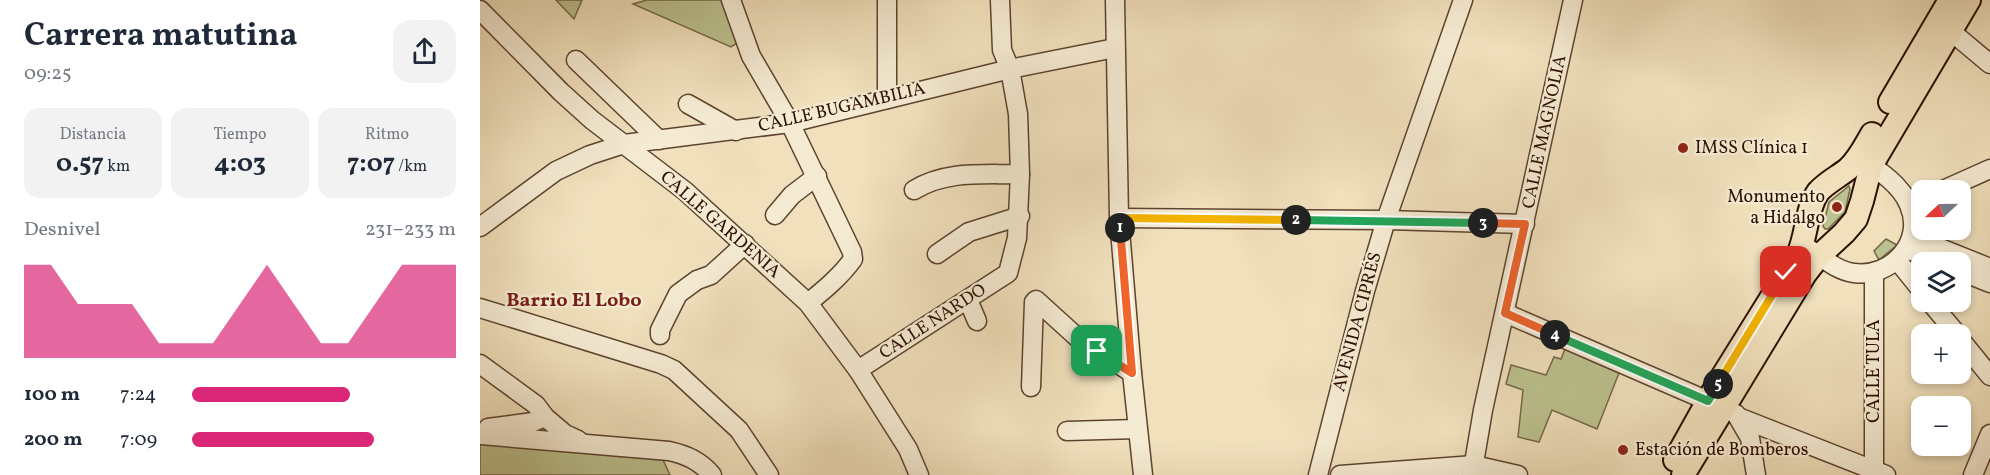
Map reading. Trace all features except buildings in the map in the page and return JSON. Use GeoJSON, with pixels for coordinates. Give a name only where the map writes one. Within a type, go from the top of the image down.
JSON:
{"type":"FeatureCollection","features":[{"type":"Feature","properties":{"kind":"main road"},"geometry":{"type":"LineString","coordinates":[[1944,25],[1950,0]]}},
{"type":"Feature","properties":{"kind":"main road"},"geometry":{"type":"LineString","coordinates":[[1667,475],[1718,410],[1724,376],[1811,250],[1844,233],[1856,219],[1863,201],[1864,162],[1944,25],[1969,0]]}},
{"type":"Feature","properties":{"kind":"main road"},"geometry":{"type":"LineString","coordinates":[[1683,475],[1718,410],[1805,274],[1811,250],[1810,211],[1817,193],[1832,179],[1864,162]]}},
{"type":"Feature","properties":{"kind":"street"},"geometry":{"type":"LineString","coordinates":[[730,0],[751,56],[790,123],[817,176],[853,259],[831,284],[808,303]]}},
{"type":"Feature","properties":{"kind":"street"},"geometry":{"type":"LineString","coordinates":[[887,0],[887,99]]}},
{"type":"Feature","properties":{"kind":"street"},"geometry":{"type":"LineString","coordinates":[[937,254],[969,232],[1020,216],[1018,114],[1010,69],[1002,51],[1000,0]]}},
{"type":"Feature","properties":{"kind":"street"},"geometry":{"type":"LineString","coordinates":[[1115,0],[1119,218],[1143,475]]}},
{"type":"Feature","properties":{"kind":"street","name":"AVENIDA CIPRÉS"},"geometry":{"type":"LineString","coordinates":[[1318,475],[1365,291],[1386,220],[1463,0]]}},
{"type":"Feature","properties":{"kind":"street","name":"CALLE MAGNOLIA"},"geometry":{"type":"LineString","coordinates":[[1473,470],[1483,410],[1573,0]]}},
{"type":"Feature","properties":{"kind":"street","name":"CALLE GARDENIA"},"geometry":{"type":"LineString","coordinates":[[480,10],[592,120],[685,191],[808,303],[858,370],[908,449],[919,475]]}},
{"type":"Feature","properties":{"kind":"street"},"geometry":{"type":"LineString","coordinates":[[1944,25],[1990,64]]}},
{"type":"Feature","properties":{"kind":"street","name":"CALLE BUGAMBILIA"},"geometry":{"type":"LineString","coordinates":[[480,226],[556,171],[590,155],[624,144],[790,123],[1010,69],[1115,48]]}},
{"type":"Feature","properties":{"kind":"street"},"geometry":{"type":"LineString","coordinates":[[576,60],[658,140]]}},
{"type":"Feature","properties":{"kind":"street"},"geometry":{"type":"LineString","coordinates":[[688,104],[736,131]]}},
{"type":"Feature","properties":{"kind":"street"},"geometry":{"type":"LineString","coordinates":[[1864,162],[1892,182],[1911,200]]}},
{"type":"Feature","properties":{"kind":"street"},"geometry":{"type":"LineString","coordinates":[[1965,180],[1990,169]]}},
{"type":"Feature","properties":{"kind":"street"},"geometry":{"type":"LineString","coordinates":[[914,190],[936,178],[1020,174]]}},
{"type":"Feature","properties":{"kind":"street"},"geometry":{"type":"LineString","coordinates":[[775,215],[792,195],[817,176]]}},
{"type":"Feature","properties":{"kind":"street","name":"CALLE NARDO"},"geometry":{"type":"LineString","coordinates":[[858,370],[1008,273],[1020,216]]}},
{"type":"Feature","properties":{"kind":"street"},"geometry":{"type":"LineString","coordinates":[[1119,218],[1386,220],[1525,224]]}},
{"type":"Feature","properties":{"kind":"street"},"geometry":{"type":"LineString","coordinates":[[1811,250],[1835,267],[1854,273],[1874,272],[1886,268],[1906,249],[1911,231]]}},
{"type":"Feature","properties":{"kind":"street"},"geometry":{"type":"LineString","coordinates":[[660,335],[660,330],[678,294],[687,285],[711,275],[745,244]]}},
{"type":"Feature","properties":{"kind":"street"},"geometry":{"type":"LineString","coordinates":[[1906,249],[1914,252]]}},
{"type":"Feature","properties":{"kind":"street"},"geometry":{"type":"LineString","coordinates":[[1906,249],[1990,268]]}},
{"type":"Feature","properties":{"kind":"street"},"geometry":{"type":"LineString","coordinates":[[1906,249],[1911,262]]}},
{"type":"Feature","properties":{"kind":"street","name":"CALLE TULA"},"geometry":{"type":"LineString","coordinates":[[1874,272],[1880,472]]}},
{"type":"Feature","properties":{"kind":"street"},"geometry":{"type":"LineString","coordinates":[[1971,275],[1990,283]]}},
{"type":"Feature","properties":{"kind":"street"},"geometry":{"type":"LineString","coordinates":[[968,300],[977,321]]}},
{"type":"Feature","properties":{"kind":"street"},"geometry":{"type":"LineString","coordinates":[[1031,387],[1034,302],[1036,300],[1079,339],[1132,373]]}},
{"type":"Feature","properties":{"kind":"street"},"geometry":{"type":"LineString","coordinates":[[480,308],[674,370],[740,430],[769,475]]}},
{"type":"Feature","properties":{"kind":"street"},"geometry":{"type":"LineString","coordinates":[[1938,312],[1949,324]]}},
{"type":"Feature","properties":{"kind":"street"},"geometry":{"type":"LineString","coordinates":[[1505,313],[1718,410],[1880,472]]}},
{"type":"Feature","properties":{"kind":"street"},"geometry":{"type":"LineString","coordinates":[[1971,353],[1990,376]]}},
{"type":"Feature","properties":{"kind":"street"},"geometry":{"type":"LineString","coordinates":[[480,364],[536,405],[545,417],[565,434],[584,443]]}},
{"type":"Feature","properties":{"kind":"street"},"geometry":{"type":"LineString","coordinates":[[1718,410],[1750,438],[1756,475]]}},
{"type":"Feature","properties":{"kind":"street"},"geometry":{"type":"LineString","coordinates":[[480,429],[533,422],[545,417]]}},
{"type":"Feature","properties":{"kind":"street"},"geometry":{"type":"LineString","coordinates":[[1068,431],[1137,429]]}},
{"type":"Feature","properties":{"kind":"street"},"geometry":{"type":"LineString","coordinates":[[1974,475],[1990,434]]}},
{"type":"Feature","properties":{"kind":"street"},"geometry":{"type":"LineString","coordinates":[[480,435],[669,451],[687,455],[705,467],[712,475]]}},
{"type":"Feature","properties":{"kind":"street"},"geometry":{"type":"LineString","coordinates":[[1340,475],[1473,470],[1518,475]]}},
{"type":"Feature","properties":{"kind":"green space"},"geometry":{"type":"Polygon","coordinates":[[[556,0],[582,0],[574,19],[556,0]]]}},
{"type":"Feature","properties":{"kind":"green space"},"geometry":{"type":"Polygon","coordinates":[[[647,0],[727,0],[742,40],[731,47],[633,4],[647,0]]]}},
{"type":"Feature","properties":{"kind":"green space"},"geometry":{"type":"Polygon","coordinates":[[[1849,186],[1845,212],[1828,229],[1825,229],[1823,226],[1829,202],[1849,186]]]}},
{"type":"Feature","properties":{"kind":"green space"},"geometry":{"type":"Polygon","coordinates":[[[1886,239],[1897,245],[1879,260],[1874,251],[1886,239]]]}},
{"type":"Feature","properties":{"kind":"green space"},"geometry":{"type":"Polygon","coordinates":[[[1565,349],[1619,373],[1597,429],[1552,410],[1539,442],[1518,437],[1523,390],[1506,384],[1511,365],[1546,375],[1554,357],[1561,359],[1565,349]]]}},
{"type":"Feature","properties":{"kind":"green space"},"geometry":{"type":"Polygon","coordinates":[[[480,436],[657,447],[670,475],[480,475],[480,436]]]}},
{"type":"Feature","properties":{"kind":"place","name":"IMSS Clínica 1"},"geometry":{"type":"Point","coordinates":[1683,148]}},
{"type":"Feature","properties":{"kind":"place","name":"Monumento a Hidalgo"},"geometry":{"type":"Point","coordinates":[1837,207]}},
{"type":"Feature","properties":{"kind":"place","name":"Estación de Bomberos"},"geometry":{"type":"Point","coordinates":[1623,450]}},
{"type":"Feature","properties":{"kind":"district","name":"Barrio El Lobo"},"geometry":{"type":"Point","coordinates":[574,301]}},
{"type":"Feature","properties":{"kind":"route"},"geometry":{"type":"LineString","coordinates":[[1097,351],[1132,373],[1119,218],[1386,220],[1525,224],[1505,313],[1708,401],[1786,272]]}}]}
